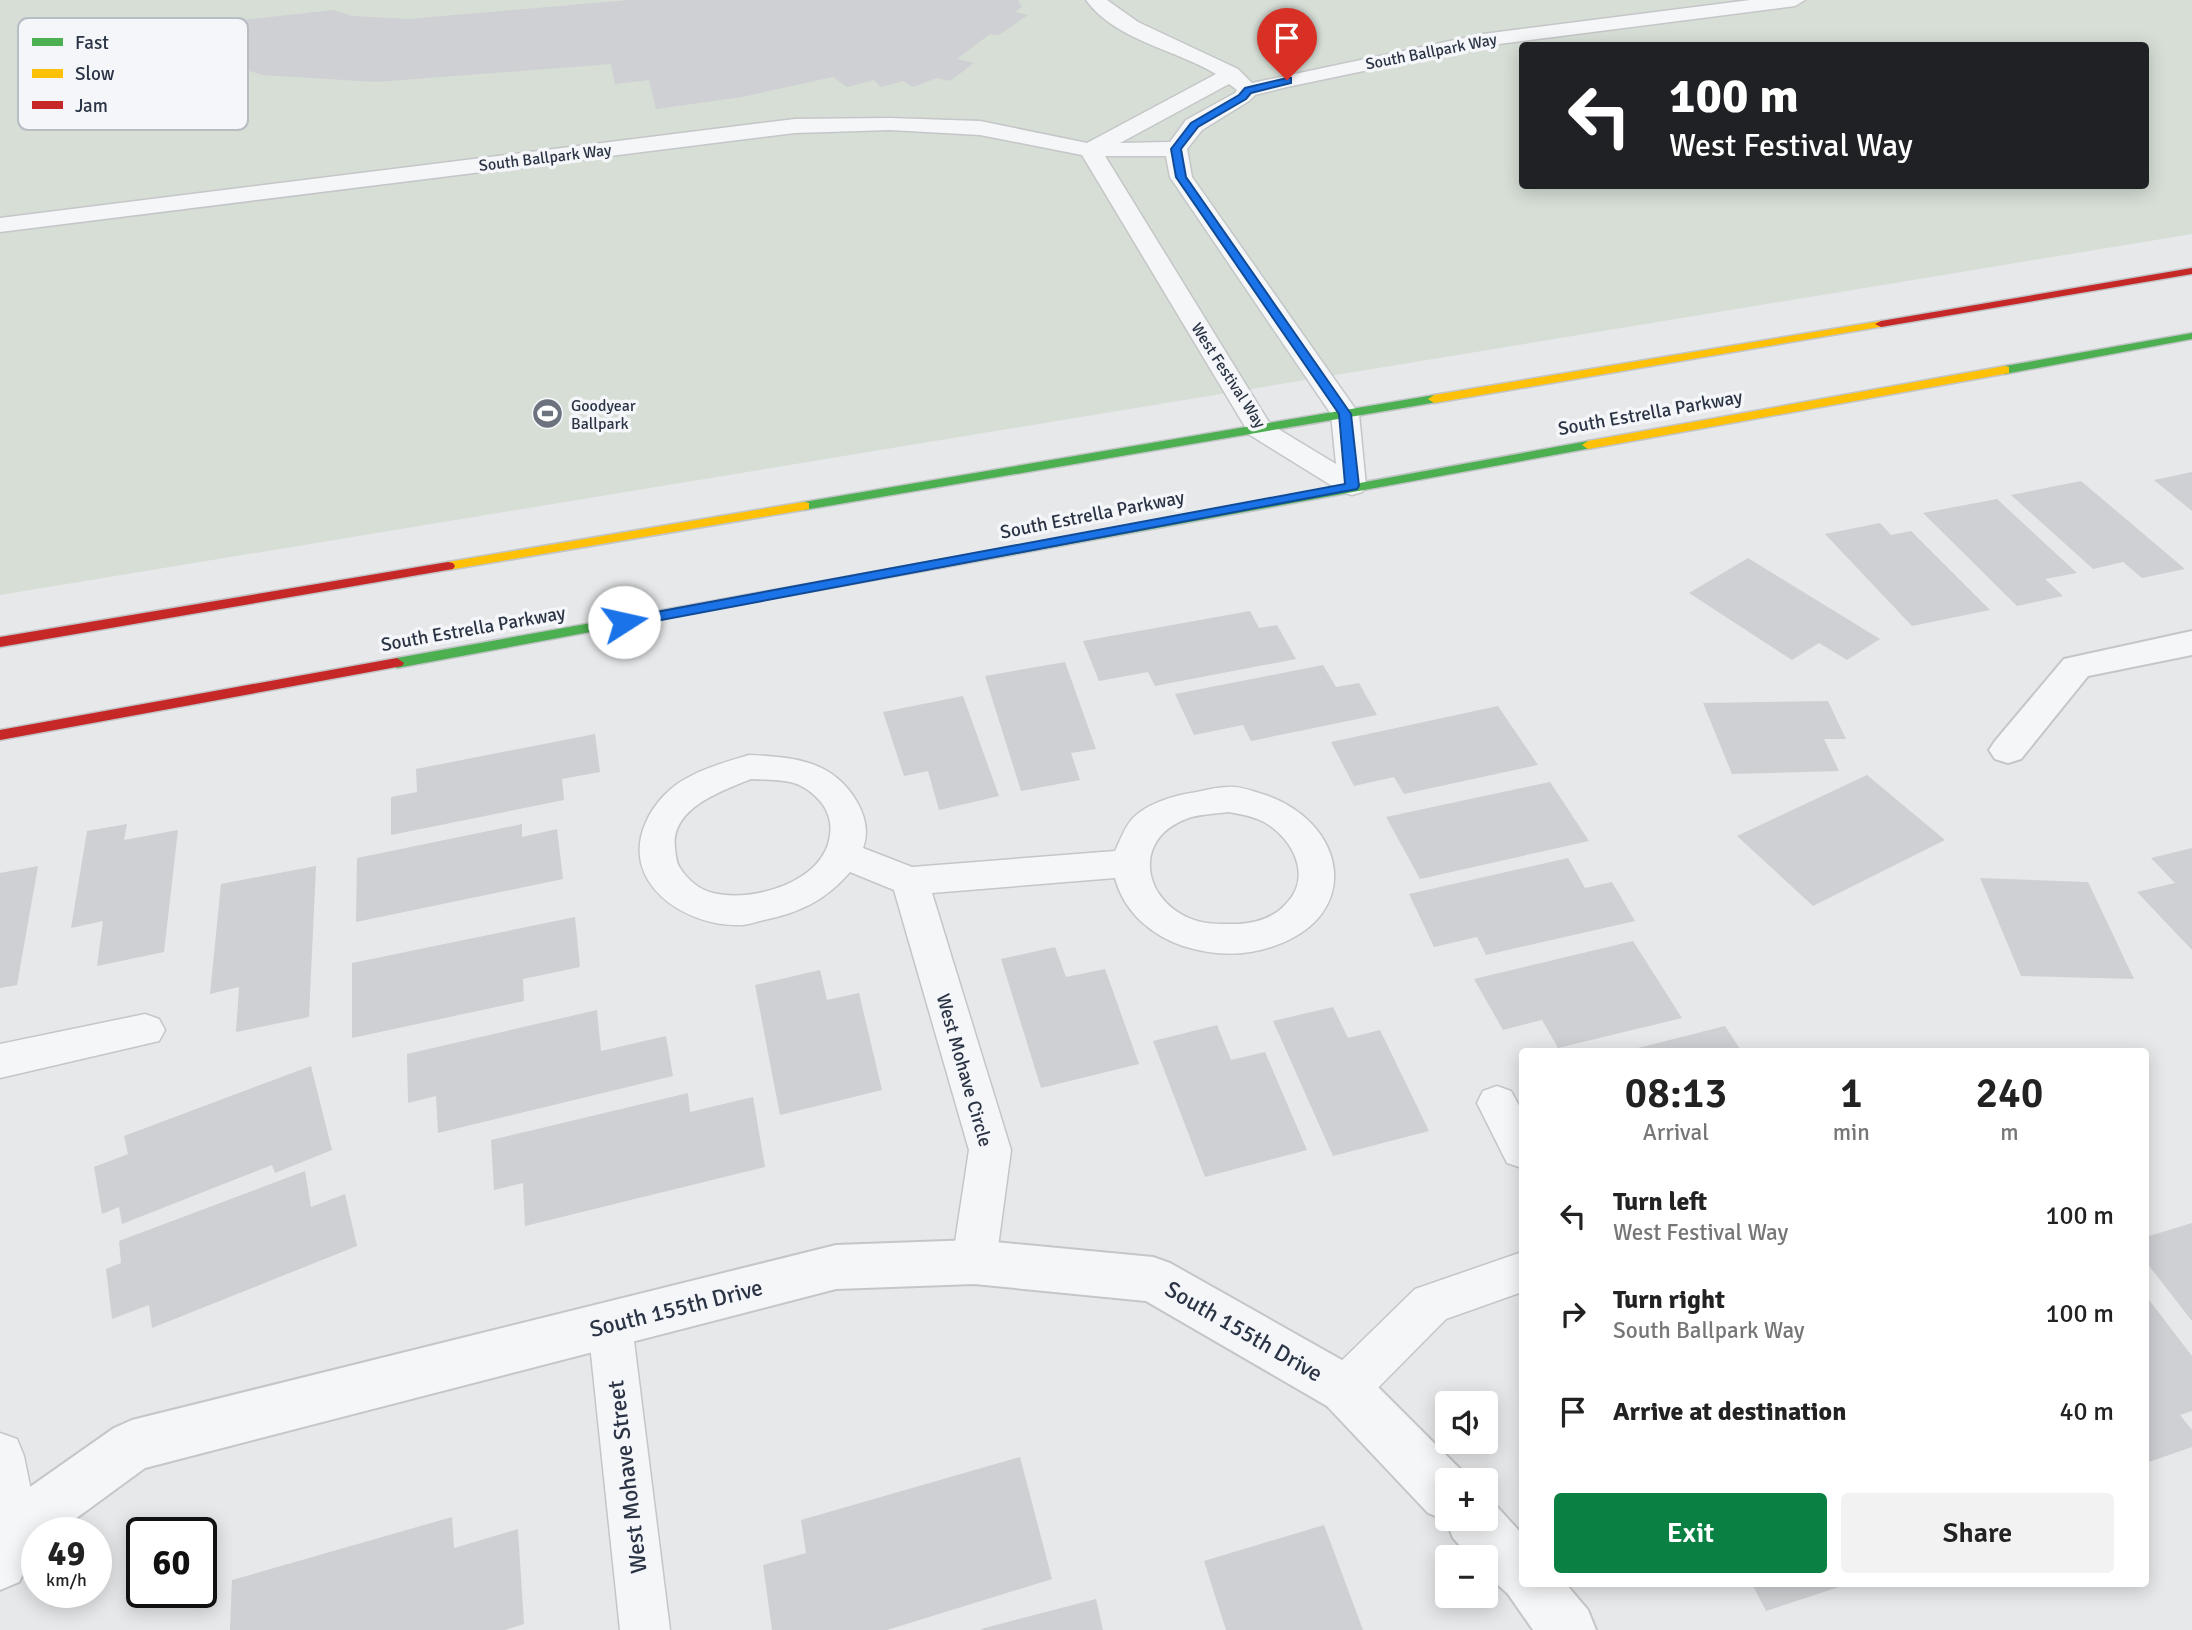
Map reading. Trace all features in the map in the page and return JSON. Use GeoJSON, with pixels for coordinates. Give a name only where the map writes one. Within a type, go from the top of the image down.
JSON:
{"type":"FeatureCollection","features":[{"type":"Feature","properties":{"kind":"main road"},"geometry":{"type":"LineString","coordinates":[[0,642],[2192,271]]}},
{"type":"Feature","properties":{"kind":"main road","name":"South Estrella Parkway"},"geometry":{"type":"LineString","coordinates":[[0,735],[665,615],[1352,486],[2192,336]]}},
{"type":"Feature","properties":{"kind":"street"},"geometry":{"type":"LineString","coordinates":[[2008,750],[2076,667],[2192,643]]}},
{"type":"Feature","properties":{"kind":"street","name":"South 155th Drive"},"geometry":{"type":"LineString","coordinates":[[5,1541],[132,1446],[836,1267],[974,1262],[1153,1279],[1345,1389],[1435,1481]]}},
{"type":"Feature","properties":{"kind":"street"},"geometry":{"type":"LineString","coordinates":[[1483,1531],[1519,1570]]}},
{"type":"Feature","properties":{"kind":"street"},"geometry":{"type":"LineString","coordinates":[[1533,1587],[1568,1630]]}},
{"type":"Feature","properties":{"kind":"lane"},"geometry":{"type":"LineString","coordinates":[[1096,0],[1109,14],[1143,33],[1231,73],[1248,90]]}},
{"type":"Feature","properties":{"kind":"lane","name":"South Ballpark Way"},"geometry":{"type":"LineString","coordinates":[[0,225],[794,126],[890,124],[980,128],[1090,150],[1176,149],[1195,125],[1242,97],[1248,90],[1483,40],[1795,0]]}},
{"type":"Feature","properties":{"kind":"lane"},"geometry":{"type":"LineString","coordinates":[[1090,150],[1212,87],[1231,73]]}},
{"type":"Feature","properties":{"kind":"lane"},"geometry":{"type":"LineString","coordinates":[[1176,149],[1181,177],[1345,414],[1352,486]]}},
{"type":"Feature","properties":{"kind":"lane","name":"West Festival Way"},"geometry":{"type":"LineString","coordinates":[[1090,150],[1260,429],[1352,486]]}},
{"type":"Feature","properties":{"kind":"lane"},"geometry":{"type":"LineString","coordinates":[[749,768],[780,768],[808,774],[830,789],[845,808],[849,831],[843,855],[825,877],[800,895],[770,906],[737,910],[706,906],[679,894],[661,876],[654,853],[656,830],[669,807],[691,789],[718,775],[749,768]]}},
{"type":"Feature","properties":{"kind":"lane"},"geometry":{"type":"LineString","coordinates":[[1228,799],[1256,804],[1282,816],[1302,833],[1315,854],[1319,877],[1312,899],[1295,920],[1268,934],[1237,941],[1203,939],[1173,928],[1149,909],[1134,887],[1129,863],[1135,841],[1150,822],[1172,808],[1199,800],[1228,799]]}},
{"type":"Feature","properties":{"kind":"lane"},"geometry":{"type":"LineString","coordinates":[[843,855],[910,881],[1129,863]]}},
{"type":"Feature","properties":{"kind":"lane","name":"West Mohave Circle"},"geometry":{"type":"LineString","coordinates":[[910,881],[990,1150],[974,1262]]}},
{"type":"Feature","properties":{"kind":"lane"},"geometry":{"type":"LineString","coordinates":[[0,1061],[145,1030]]}},
{"type":"Feature","properties":{"kind":"lane"},"geometry":{"type":"LineString","coordinates":[[1497,1103],[1519,1144]]}},
{"type":"Feature","properties":{"kind":"lane"},"geometry":{"type":"LineString","coordinates":[[1345,1389],[1431,1304],[1519,1273]]}},
{"type":"Feature","properties":{"kind":"lane","name":"West Mohave Street"},"geometry":{"type":"LineString","coordinates":[[610,1325],[645,1630]]}},
{"type":"Feature","properties":{"kind":"lane"},"geometry":{"type":"LineString","coordinates":[[0,1456],[5,1541]]}},
{"type":"Feature","properties":{"kind":"shaded area","name":"Goodyear Ballpark"},"geometry":{"type":"Polygon","coordinates":[[[0,0],[2192,0],[2192,234],[0,595],[0,0]]]}},
{"type":"Feature","properties":{"kind":"building"},"geometry":{"type":"Polygon","coordinates":[[[629,0],[1018,0],[1022,7],[1015,12],[1028,15],[999,35],[990,34],[957,59],[974,63],[950,81],[937,78],[913,87],[903,81],[881,87],[874,80],[847,87],[833,77],[742,97],[656,109],[649,80],[615,84],[611,64],[376,82],[263,75],[248,70],[248,19],[333,10],[352,16],[408,19],[629,0]]]}},
{"type":"Feature","properties":{"kind":"building"},"geometry":{"type":"Polygon","coordinates":[[[2192,472],[2192,511],[2154,480],[2192,472]]]}},
{"type":"Feature","properties":{"kind":"building"},"geometry":{"type":"Polygon","coordinates":[[[2081,481],[2185,569],[2142,578],[2123,562],[2093,569],[2011,495],[2081,481]]]}},
{"type":"Feature","properties":{"kind":"building"},"geometry":{"type":"Polygon","coordinates":[[[1997,499],[2077,573],[2045,579],[2063,596],[2017,606],[1923,513],[1997,499]]]}},
{"type":"Feature","properties":{"kind":"building"},"geometry":{"type":"Polygon","coordinates":[[[1880,523],[1891,535],[1911,531],[1990,610],[1912,626],[1825,534],[1880,523]]]}},
{"type":"Feature","properties":{"kind":"building"},"geometry":{"type":"Polygon","coordinates":[[[1748,558],[1880,639],[1847,660],[1819,643],[1792,660],[1689,593],[1748,558]]]}},
{"type":"Feature","properties":{"kind":"building"},"geometry":{"type":"Polygon","coordinates":[[[1250,611],[1259,628],[1277,625],[1296,659],[1155,686],[1148,672],[1099,681],[1083,641],[1250,611]]]}},
{"type":"Feature","properties":{"kind":"building"},"geometry":{"type":"Polygon","coordinates":[[[1065,662],[1096,749],[1071,753],[1080,780],[1021,791],[985,676],[1065,662]]]}},
{"type":"Feature","properties":{"kind":"building"},"geometry":{"type":"Polygon","coordinates":[[[1323,665],[1336,687],[1359,683],[1377,715],[1251,741],[1243,725],[1194,735],[1175,694],[1323,665]]]}},
{"type":"Feature","properties":{"kind":"building"},"geometry":{"type":"Polygon","coordinates":[[[963,696],[999,796],[939,810],[928,771],[904,776],[883,712],[963,696]]]}},
{"type":"Feature","properties":{"kind":"building"},"geometry":{"type":"Polygon","coordinates":[[[1828,701],[1846,739],[1824,739],[1839,771],[1732,774],[1703,703],[1828,701]]]}},
{"type":"Feature","properties":{"kind":"building"},"geometry":{"type":"Polygon","coordinates":[[[1498,706],[1538,765],[1404,794],[1394,777],[1354,786],[1331,742],[1498,706]]]}},
{"type":"Feature","properties":{"kind":"building"},"geometry":{"type":"Polygon","coordinates":[[[595,734],[600,772],[562,779],[564,800],[391,835],[391,797],[417,792],[416,769],[595,734]]]}},
{"type":"Feature","properties":{"kind":"building"},"geometry":{"type":"Polygon","coordinates":[[[1867,775],[1945,840],[1813,906],[1737,836],[1867,775]]]}},
{"type":"Feature","properties":{"kind":"building"},"geometry":{"type":"Polygon","coordinates":[[[1550,782],[1589,841],[1420,879],[1386,817],[1550,782]]]}},
{"type":"Feature","properties":{"kind":"building"},"geometry":{"type":"Polygon","coordinates":[[[127,824],[124,840],[178,830],[164,952],[97,966],[103,921],[71,928],[87,831],[127,824]]]}},
{"type":"Feature","properties":{"kind":"building"},"geometry":{"type":"Polygon","coordinates":[[[522,824],[522,837],[557,829],[563,879],[356,922],[357,858],[522,824]]]}},
{"type":"Feature","properties":{"kind":"building"},"geometry":{"type":"Polygon","coordinates":[[[2192,848],[2192,950],[2137,892],[2175,883],[2151,858],[2192,848]]]}},
{"type":"Feature","properties":{"kind":"building"},"geometry":{"type":"Polygon","coordinates":[[[1568,858],[1585,888],[1612,882],[1635,921],[1486,955],[1477,937],[1434,947],[1409,894],[1568,858]]]}},
{"type":"Feature","properties":{"kind":"building"},"geometry":{"type":"Polygon","coordinates":[[[38,866],[17,985],[0,988],[0,873],[38,866]]]}},
{"type":"Feature","properties":{"kind":"building"},"geometry":{"type":"Polygon","coordinates":[[[316,866],[309,1017],[236,1032],[239,987],[210,994],[221,884],[316,866]]]}},
{"type":"Feature","properties":{"kind":"building"},"geometry":{"type":"Polygon","coordinates":[[[1980,878],[2088,882],[2134,979],[2021,976],[1980,878]]]}},
{"type":"Feature","properties":{"kind":"building"},"geometry":{"type":"Polygon","coordinates":[[[575,917],[580,967],[523,979],[524,1001],[352,1038],[352,963],[575,917]]]}},
{"type":"Feature","properties":{"kind":"building"},"geometry":{"type":"Polygon","coordinates":[[[1633,941],[1682,1018],[1558,1048],[1542,1020],[1503,1030],[1474,979],[1633,941]]]}},
{"type":"Feature","properties":{"kind":"building"},"geometry":{"type":"Polygon","coordinates":[[[1055,947],[1066,977],[1105,969],[1139,1064],[1041,1088],[1001,959],[1055,947]]]}},
{"type":"Feature","properties":{"kind":"building"},"geometry":{"type":"Polygon","coordinates":[[[820,970],[827,1000],[859,993],[882,1090],[780,1115],[755,985],[820,970]]]}},
{"type":"Feature","properties":{"kind":"building"},"geometry":{"type":"Polygon","coordinates":[[[1333,1007],[1348,1038],[1380,1030],[1429,1131],[1333,1156],[1273,1021],[1333,1007]]]}},
{"type":"Feature","properties":{"kind":"building"},"geometry":{"type":"Polygon","coordinates":[[[597,1010],[601,1051],[666,1036],[673,1076],[438,1133],[436,1096],[408,1103],[407,1054],[597,1010]]]}},
{"type":"Feature","properties":{"kind":"building"},"geometry":{"type":"Polygon","coordinates":[[[1217,1025],[1231,1060],[1265,1052],[1307,1150],[1205,1177],[1153,1041],[1217,1025]]]}},
{"type":"Feature","properties":{"kind":"building"},"geometry":{"type":"Polygon","coordinates":[[[1725,1026],[1739,1048],[1638,1048],[1725,1026]]]}},
{"type":"Feature","properties":{"kind":"building"},"geometry":{"type":"Polygon","coordinates":[[[311,1066],[332,1150],[275,1173],[272,1165],[122,1224],[119,1207],[102,1214],[94,1167],[128,1154],[124,1136],[311,1066]]]}},
{"type":"Feature","properties":{"kind":"building"},"geometry":{"type":"Polygon","coordinates":[[[688,1093],[690,1112],[753,1097],[765,1167],[525,1226],[523,1183],[494,1190],[491,1140],[688,1093]]]}},
{"type":"Feature","properties":{"kind":"building"},"geometry":{"type":"Polygon","coordinates":[[[305,1171],[311,1207],[345,1194],[357,1246],[152,1328],[149,1305],[112,1319],[106,1269],[121,1263],[119,1241],[305,1171]]]}},
{"type":"Feature","properties":{"kind":"building"},"geometry":{"type":"Polygon","coordinates":[[[2192,1223],[2192,1321],[2149,1266],[2149,1236],[2192,1223]]]}},
{"type":"Feature","properties":{"kind":"building"},"geometry":{"type":"Polygon","coordinates":[[[2149,1300],[2192,1356],[2192,1411],[2180,1415],[2192,1430],[2192,1447],[2149,1462],[2149,1300]]]}},
{"type":"Feature","properties":{"kind":"building"},"geometry":{"type":"Polygon","coordinates":[[[1020,1457],[1052,1579],[887,1630],[772,1630],[763,1565],[806,1553],[801,1520],[1020,1457]]]}},
{"type":"Feature","properties":{"kind":"building"},"geometry":{"type":"Polygon","coordinates":[[[452,1517],[454,1548],[518,1529],[524,1624],[505,1630],[230,1630],[232,1580],[452,1517]]]}},
{"type":"Feature","properties":{"kind":"building"},"geometry":{"type":"Polygon","coordinates":[[[1324,1525],[1363,1630],[1226,1630],[1204,1561],[1324,1525]]]}},
{"type":"Feature","properties":{"kind":"building"},"geometry":{"type":"Polygon","coordinates":[[[1754,1587],[1839,1587],[1766,1611],[1754,1587]]]}},
{"type":"Feature","properties":{"kind":"building"},"geometry":{"type":"Polygon","coordinates":[[[1096,1599],[1103,1630],[981,1629],[1096,1599]]]}},
{"type":"Feature","properties":{"kind":"traffic: fast"},"geometry":{"type":"LineString","coordinates":[[2005,370],[2192,336]]}},
{"type":"Feature","properties":{"kind":"traffic: fast"},"geometry":{"type":"LineString","coordinates":[[804,506],[1434,399]]}},
{"type":"Feature","properties":{"kind":"traffic: fast"},"geometry":{"type":"LineString","coordinates":[[940,564],[1588,445]]}},
{"type":"Feature","properties":{"kind":"traffic: fast"},"geometry":{"type":"LineString","coordinates":[[397,663],[719,604]]}},
{"type":"Feature","properties":{"kind":"traffic: slow"},"geometry":{"type":"LineString","coordinates":[[1434,399],[1881,324]]}},
{"type":"Feature","properties":{"kind":"traffic: slow"},"geometry":{"type":"LineString","coordinates":[[1588,445],[2005,370]]}},
{"type":"Feature","properties":{"kind":"traffic: slow"},"geometry":{"type":"LineString","coordinates":[[448,566],[804,506]]}},
{"type":"Feature","properties":{"kind":"traffic: jam"},"geometry":{"type":"LineString","coordinates":[[1881,324],[2192,271]]}},
{"type":"Feature","properties":{"kind":"traffic: jam"},"geometry":{"type":"LineString","coordinates":[[719,604],[940,564]]}},
{"type":"Feature","properties":{"kind":"traffic: jam"},"geometry":{"type":"LineString","coordinates":[[0,642],[448,566]]}},
{"type":"Feature","properties":{"kind":"traffic: jam"},"geometry":{"type":"LineString","coordinates":[[0,735],[397,663]]}},
{"type":"Feature","properties":{"kind":"place","name":"Goodyear Ballpark"},"geometry":{"type":"Point","coordinates":[548,414]}},
{"type":"Feature","properties":{"kind":"route"},"geometry":{"type":"LineString","coordinates":[[624,622],[1352,486],[1345,414],[1181,177],[1176,149],[1195,125],[1242,97],[1248,90],[1287,80]]}}]}
